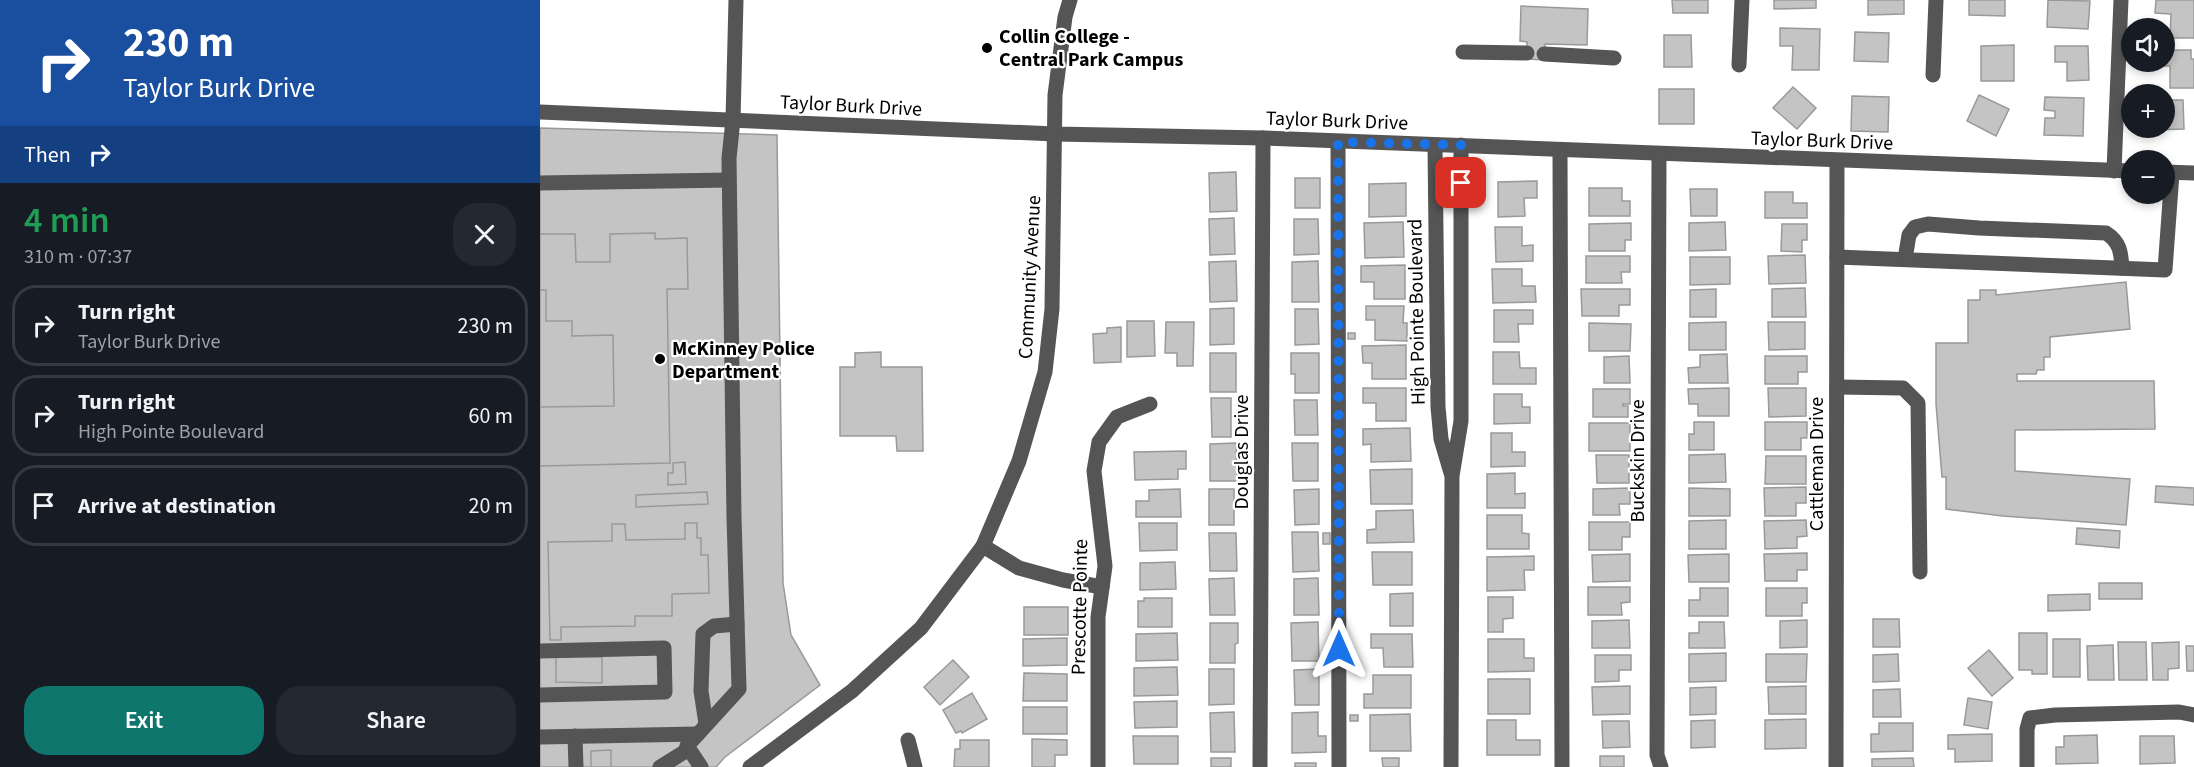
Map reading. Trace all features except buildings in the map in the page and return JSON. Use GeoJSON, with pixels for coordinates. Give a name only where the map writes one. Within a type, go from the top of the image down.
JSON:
{"type":"FeatureCollection","features":[{"type":"Feature","properties":{"kind":"street"},"geometry":{"type":"LineString","coordinates":[[701,767],[687,746],[739,688],[729,180],[736,0]]}},
{"type":"Feature","properties":{"kind":"street","name":"Community Avenue"},"geometry":{"type":"LineString","coordinates":[[750,767],[852,691],[921,628],[984,546],[1019,461],[1045,372],[1052,309],[1055,95],[1065,17],[1070,0]]}},
{"type":"Feature","properties":{"kind":"street"},"geometry":{"type":"LineString","coordinates":[[1739,65],[1742,0]]}},
{"type":"Feature","properties":{"kind":"street"},"geometry":{"type":"LineString","coordinates":[[1933,75],[1936,0]]}},
{"type":"Feature","properties":{"kind":"street"},"geometry":{"type":"LineString","coordinates":[[2114,171],[2121,0]]}},
{"type":"Feature","properties":{"kind":"street"},"geometry":{"type":"LineString","coordinates":[[1463,52],[1527,53]]}},
{"type":"Feature","properties":{"kind":"street"},"geometry":{"type":"LineString","coordinates":[[1544,54],[1614,58]]}},
{"type":"Feature","properties":{"kind":"street","name":"Taylor Burk Drive"},"geometry":{"type":"LineString","coordinates":[[540,112],[1055,134],[1263,138],[1837,162],[2121,171]]}},
{"type":"Feature","properties":{"kind":"street","name":"Douglas Drive"},"geometry":{"type":"LineString","coordinates":[[1260,767],[1263,138]]}},
{"type":"Feature","properties":{"kind":"street"},"geometry":{"type":"LineString","coordinates":[[1338,142],[1339,767]]}},
{"type":"Feature","properties":{"kind":"street","name":"High Pointe Boulevard"},"geometry":{"type":"LineString","coordinates":[[1451,767],[1452,476],[1461,421],[1461,145]]}},
{"type":"Feature","properties":{"kind":"street","name":"High Pointe Boulevard"},"geometry":{"type":"LineString","coordinates":[[1435,146],[1438,407],[1441,439],[1452,476]]}},
{"type":"Feature","properties":{"kind":"street"},"geometry":{"type":"LineString","coordinates":[[1560,150],[1562,767]]}},
{"type":"Feature","properties":{"kind":"street","name":"Buckskin Drive"},"geometry":{"type":"LineString","coordinates":[[1659,154],[1657,754],[1661,767]]}},
{"type":"Feature","properties":{"kind":"street","name":"Cattleman Drive"},"geometry":{"type":"LineString","coordinates":[[1836,767],[1837,162]]}},
{"type":"Feature","properties":{"kind":"street"},"geometry":{"type":"LineString","coordinates":[[2175,172],[2194,173]]}},
{"type":"Feature","properties":{"kind":"street"},"geometry":{"type":"LineString","coordinates":[[540,183],[729,180]]}},
{"type":"Feature","properties":{"kind":"street"},"geometry":{"type":"LineString","coordinates":[[1837,257],[2165,270],[2167,204]]}},
{"type":"Feature","properties":{"kind":"street"},"geometry":{"type":"LineString","coordinates":[[1905,259],[1909,234],[1915,227],[1928,224],[2106,233],[2117,240],[2122,268]]}},
{"type":"Feature","properties":{"kind":"street"},"geometry":{"type":"LineString","coordinates":[[1837,387],[1903,388],[1918,403],[1920,572]]}},
{"type":"Feature","properties":{"kind":"street","name":"Prescotte Pointe"},"geometry":{"type":"LineString","coordinates":[[1098,767],[1098,617],[1105,566],[1094,471],[1099,442],[1117,417],[1150,404]]}},
{"type":"Feature","properties":{"kind":"street"},"geometry":{"type":"LineString","coordinates":[[984,546],[1019,567],[1063,580],[1102,587]]}},
{"type":"Feature","properties":{"kind":"street"},"geometry":{"type":"LineString","coordinates":[[702,729],[703,634],[714,626],[737,624]]}},
{"type":"Feature","properties":{"kind":"street"},"geometry":{"type":"LineString","coordinates":[[540,651],[664,648],[664,692],[540,695]]}},
{"type":"Feature","properties":{"kind":"street"},"geometry":{"type":"LineString","coordinates":[[2027,767],[2027,729],[2030,718],[2055,715],[2179,712],[2194,715]]}},
{"type":"Feature","properties":{"kind":"street"},"geometry":{"type":"LineString","coordinates":[[540,737],[702,729]]}},
{"type":"Feature","properties":{"kind":"street"},"geometry":{"type":"LineString","coordinates":[[575,736],[576,767]]}},
{"type":"Feature","properties":{"kind":"street"},"geometry":{"type":"LineString","coordinates":[[908,740],[915,767]]}},
{"type":"Feature","properties":{"kind":"street"},"geometry":{"type":"LineString","coordinates":[[660,767],[689,749]]}},
{"type":"Feature","properties":{"kind":"place","name":"Collin College - Central Park Campus"},"geometry":{"type":"Point","coordinates":[987,48]}},
{"type":"Feature","properties":{"kind":"place","name":"McKinney Police Department"},"geometry":{"type":"Point","coordinates":[660,359]}},
{"type":"Feature","properties":{"kind":"route"},"geometry":{"type":"LineString","coordinates":[[1339,649],[1338,142],[1461,145],[1461,183]]}}]}
